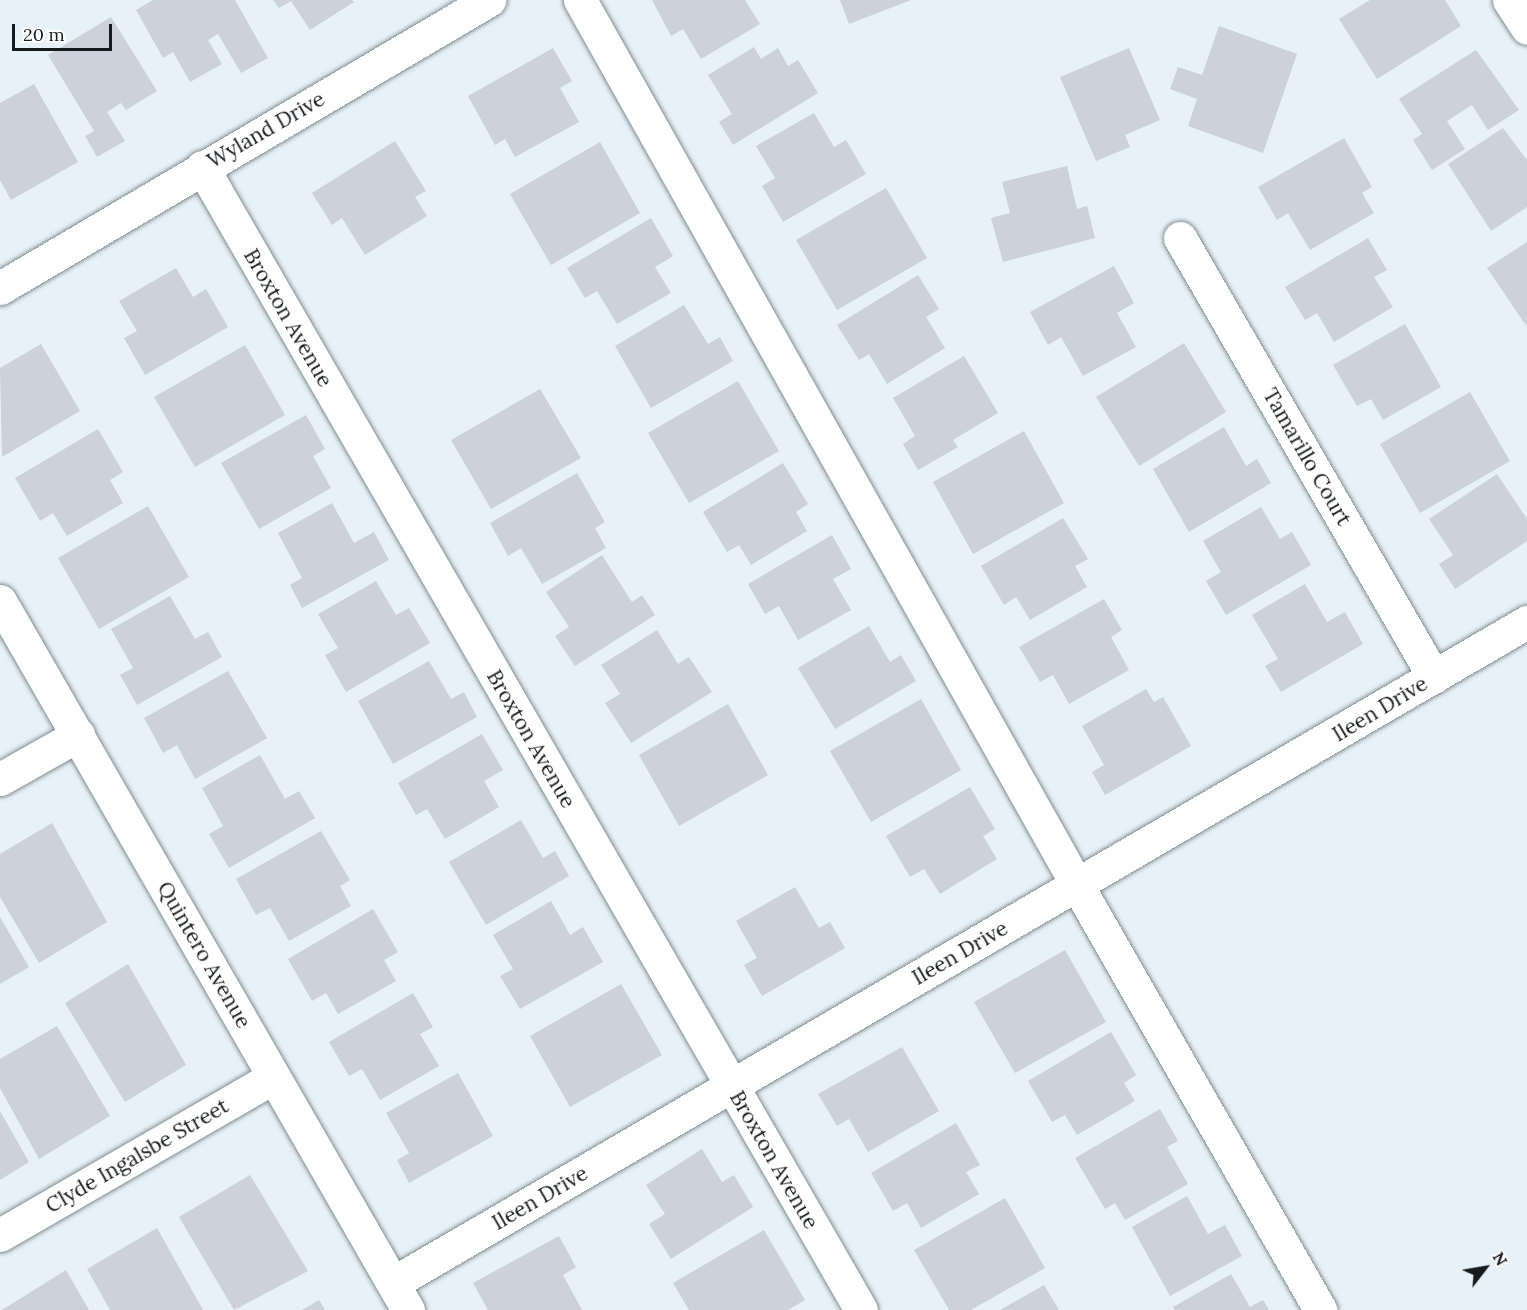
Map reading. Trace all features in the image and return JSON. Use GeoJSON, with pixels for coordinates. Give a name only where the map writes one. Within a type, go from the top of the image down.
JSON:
{"type":"FeatureCollection","features":[{"type":"Feature","properties":{"kind":"street","name":"Wyland Drive"},"geometry":{"type":"LineString","coordinates":[[0,288],[44,259],[489,0]]}},
{"type":"Feature","properties":{"kind":"street"},"geometry":{"type":"LineString","coordinates":[[580,0],[1077,885],[1320,1310]]}},
{"type":"Feature","properties":{"kind":"street"},"geometry":{"type":"LineString","coordinates":[[1509,0],[1527,28]]}},
{"type":"Feature","properties":{"kind":"street","name":"Broxton Avenue"},"geometry":{"type":"LineString","coordinates":[[202,167],[861,1310]]}},
{"type":"Feature","properties":{"kind":"street","name":"Tamarillo Court"},"geometry":{"type":"LineString","coordinates":[[1180,238],[1434,677]]}},
{"type":"Feature","properties":{"kind":"street","name":"Quintero Avenue"},"geometry":{"type":"LineString","coordinates":[[0,601],[400,1297]]}},
{"type":"Feature","properties":{"kind":"street","name":"Ileen Drive"},"geometry":{"type":"LineString","coordinates":[[400,1297],[731,1087],[1527,622]]}},
{"type":"Feature","properties":{"kind":"street"},"geometry":{"type":"LineString","coordinates":[[0,779],[78,735]]}},
{"type":"Feature","properties":{"kind":"street","name":"Clyde Ingalsbe Street"},"geometry":{"type":"LineString","coordinates":[[0,1235],[274,1077]]}},
{"type":"Feature","properties":{"kind":"building"},"geometry":{"type":"Polygon","coordinates":[[[153,0],[235,0],[268,58],[241,73],[218,34],[208,40],[222,64],[190,82],[173,52],[163,58],[136,10],[153,0]]]}},
{"type":"Feature","properties":{"kind":"building"},"geometry":{"type":"Polygon","coordinates":[[[273,0],[352,0],[354,2],[310,30],[291,1],[279,8],[273,0]]]}},
{"type":"Feature","properties":{"kind":"building"},"geometry":{"type":"Polygon","coordinates":[[[652,0],[745,0],[760,24],[701,59],[683,29],[671,36],[652,0]]]}},
{"type":"Feature","properties":{"kind":"building"},"geometry":{"type":"Polygon","coordinates":[[[840,0],[911,0],[849,24],[840,0]]]}},
{"type":"Feature","properties":{"kind":"building"},"geometry":{"type":"Polygon","coordinates":[[[1370,0],[1445,0],[1461,26],[1377,79],[1339,19],[1370,0]]]}},
{"type":"Feature","properties":{"kind":"building"},"geometry":{"type":"Polygon","coordinates":[[[111,17],[157,91],[126,110],[121,103],[107,112],[125,141],[97,157],[85,136],[94,131],[48,55],[111,17]]]}},
{"type":"Feature","properties":{"kind":"building"},"geometry":{"type":"Polygon","coordinates":[[[1219,26],[1297,54],[1263,153],[1188,126],[1197,99],[1170,89],[1178,67],[1202,75],[1219,26]]]}},
{"type":"Feature","properties":{"kind":"building"},"geometry":{"type":"Polygon","coordinates":[[[754,47],[761,59],[778,48],[788,66],[798,60],[818,93],[733,145],[719,122],[732,114],[708,75],[754,47]]]}},
{"type":"Feature","properties":{"kind":"building"},"geometry":{"type":"Polygon","coordinates":[[[553,48],[572,81],[560,88],[579,122],[515,157],[505,139],[495,145],[468,96],[553,48]]]}},
{"type":"Feature","properties":{"kind":"building"},"geometry":{"type":"Polygon","coordinates":[[[1129,48],[1160,120],[1125,135],[1130,147],[1096,161],[1060,77],[1129,48]]]}},
{"type":"Feature","properties":{"kind":"building"},"geometry":{"type":"Polygon","coordinates":[[[1476,50],[1519,110],[1488,130],[1472,105],[1447,121],[1465,149],[1432,170],[1413,140],[1422,134],[1399,99],[1476,50]]]}},
{"type":"Feature","properties":{"kind":"building"},"geometry":{"type":"Polygon","coordinates":[[[34,84],[78,162],[11,200],[0,180],[0,103],[34,84]]]}},
{"type":"Feature","properties":{"kind":"building"},"geometry":{"type":"Polygon","coordinates":[[[814,113],[834,147],[846,140],[866,174],[783,222],[762,186],[775,178],[756,146],[814,113]]]}},
{"type":"Feature","properties":{"kind":"building"},"geometry":{"type":"Polygon","coordinates":[[[1503,128],[1527,160],[1527,207],[1491,231],[1448,164],[1503,128]]]}},
{"type":"Feature","properties":{"kind":"building"},"geometry":{"type":"Polygon","coordinates":[[[1344,138],[1372,187],[1362,193],[1374,213],[1310,250],[1288,213],[1277,220],[1258,187],[1344,138]]]}},
{"type":"Feature","properties":{"kind":"building"},"geometry":{"type":"Polygon","coordinates":[[[395,141],[426,191],[415,197],[427,216],[365,255],[342,218],[332,225],[312,193],[395,141]]]}},
{"type":"Feature","properties":{"kind":"building"},"geometry":{"type":"Polygon","coordinates":[[[600,142],[640,213],[551,265],[510,194],[600,142]]]}},
{"type":"Feature","properties":{"kind":"building"},"geometry":{"type":"Polygon","coordinates":[[[1067,166],[1077,209],[1087,206],[1095,238],[1003,262],[991,218],[1010,213],[1002,182],[1067,166]]]}},
{"type":"Feature","properties":{"kind":"building"},"geometry":{"type":"Polygon","coordinates":[[[886,188],[927,258],[837,310],[796,240],[886,188]]]}},
{"type":"Feature","properties":{"kind":"building"},"geometry":{"type":"Polygon","coordinates":[[[651,218],[673,256],[655,267],[671,293],[617,324],[597,291],[585,298],[567,268],[651,218]]]}},
{"type":"Feature","properties":{"kind":"building"},"geometry":{"type":"Polygon","coordinates":[[[1368,238],[1387,270],[1374,277],[1393,307],[1334,342],[1317,313],[1305,320],[1285,287],[1368,238]]]}},
{"type":"Feature","properties":{"kind":"building"},"geometry":{"type":"Polygon","coordinates":[[[1527,242],[1527,327],[1487,268],[1527,242]]]}},
{"type":"Feature","properties":{"kind":"building"},"geometry":{"type":"Polygon","coordinates":[[[1114,266],[1134,303],[1117,313],[1136,347],[1083,376],[1061,337],[1048,345],[1030,312],[1114,266]]]}},
{"type":"Feature","properties":{"kind":"building"},"geometry":{"type":"Polygon","coordinates":[[[176,268],[193,297],[206,289],[228,327],[145,375],[124,338],[137,331],[119,301],[176,268]]]}},
{"type":"Feature","properties":{"kind":"building"},"geometry":{"type":"Polygon","coordinates":[[[918,275],[939,309],[926,317],[945,348],[887,384],[869,354],[859,360],[837,325],[918,275]]]}},
{"type":"Feature","properties":{"kind":"building"},"geometry":{"type":"Polygon","coordinates":[[[684,305],[708,344],[720,337],[733,361],[651,408],[615,346],[684,305]]]}},
{"type":"Feature","properties":{"kind":"building"},"geometry":{"type":"Polygon","coordinates":[[[1405,324],[1441,387],[1383,420],[1371,399],[1357,406],[1333,365],[1405,324]]]}},
{"type":"Feature","properties":{"kind":"building"},"geometry":{"type":"Polygon","coordinates":[[[1184,343],[1226,412],[1139,466],[1096,397],[1184,343]]]}},
{"type":"Feature","properties":{"kind":"building"},"geometry":{"type":"Polygon","coordinates":[[[41,344],[80,411],[2,457],[0,368],[41,344]]]}},
{"type":"Feature","properties":{"kind":"building"},"geometry":{"type":"Polygon","coordinates":[[[245,345],[285,415],[195,467],[154,397],[245,345]]]}},
{"type":"Feature","properties":{"kind":"building"},"geometry":{"type":"Polygon","coordinates":[[[964,356],[998,413],[953,440],[958,447],[918,470],[903,444],[915,436],[893,398],[964,356]]]}},
{"type":"Feature","properties":{"kind":"building"},"geometry":{"type":"Polygon","coordinates":[[[738,381],[779,451],[689,503],[648,433],[738,381]]]}},
{"type":"Feature","properties":{"kind":"building"},"geometry":{"type":"Polygon","coordinates":[[[540,389],[581,458],[491,509],[451,440],[540,389]]]}},
{"type":"Feature","properties":{"kind":"building"},"geometry":{"type":"Polygon","coordinates":[[[1470,392],[1510,461],[1420,513],[1380,444],[1470,392]]]}},
{"type":"Feature","properties":{"kind":"building"},"geometry":{"type":"Polygon","coordinates":[[[306,415],[325,449],[313,456],[331,488],[259,529],[221,463],[306,415]]]}},
{"type":"Feature","properties":{"kind":"building"},"geometry":{"type":"Polygon","coordinates":[[[1224,427],[1246,466],[1257,459],[1271,483],[1189,532],[1153,469],[1224,427]]]}},
{"type":"Feature","properties":{"kind":"building"},"geometry":{"type":"Polygon","coordinates":[[[98,429],[123,472],[110,480],[123,503],[67,536],[53,513],[40,521],[15,478],[98,429]]]}},
{"type":"Feature","properties":{"kind":"building"},"geometry":{"type":"Polygon","coordinates":[[[1024,431],[1064,503],[973,554],[933,482],[1024,431]]]}},
{"type":"Feature","properties":{"kind":"building"},"geometry":{"type":"Polygon","coordinates":[[[783,463],[808,504],[796,512],[807,531],[751,565],[739,545],[727,552],[703,512],[783,463]]]}},
{"type":"Feature","properties":{"kind":"building"},"geometry":{"type":"Polygon","coordinates":[[[577,473],[605,522],[595,528],[606,548],[542,584],[521,548],[508,556],[490,523],[577,473]]]}},
{"type":"Feature","properties":{"kind":"building"},"geometry":{"type":"Polygon","coordinates":[[[1497,474],[1527,519],[1527,541],[1455,589],[1439,564],[1453,555],[1429,519],[1497,474]]]}},
{"type":"Feature","properties":{"kind":"building"},"geometry":{"type":"Polygon","coordinates":[[[332,503],[354,543],[374,532],[389,560],[302,608],[290,585],[302,578],[278,533],[332,503]]]}},
{"type":"Feature","properties":{"kind":"building"},"geometry":{"type":"Polygon","coordinates":[[[148,506],[189,577],[99,629],[58,558],[148,506]]]}},
{"type":"Feature","properties":{"kind":"building"},"geometry":{"type":"Polygon","coordinates":[[[1261,507],[1280,539],[1292,532],[1311,565],[1226,615],[1206,581],[1221,572],[1203,541],[1261,507]]]}},
{"type":"Feature","properties":{"kind":"building"},"geometry":{"type":"Polygon","coordinates":[[[1063,518],[1088,559],[1075,566],[1087,587],[1030,620],[1016,597],[1004,605],[981,566],[1063,518]]]}},
{"type":"Feature","properties":{"kind":"building"},"geometry":{"type":"Polygon","coordinates":[[[832,535],[851,569],[833,579],[851,610],[798,640],[779,606],[765,614],[748,584],[832,535]]]}},
{"type":"Feature","properties":{"kind":"building"},"geometry":{"type":"Polygon","coordinates":[[[602,555],[632,602],[642,595],[655,615],[575,666],[555,636],[569,627],[546,592],[602,555]]]}},
{"type":"Feature","properties":{"kind":"building"},"geometry":{"type":"Polygon","coordinates":[[[376,581],[396,615],[409,608],[430,643],[346,692],[325,655],[338,648],[318,614],[376,581]]]}},
{"type":"Feature","properties":{"kind":"building"},"geometry":{"type":"Polygon","coordinates":[[[1305,584],[1327,622],[1345,612],[1363,644],[1281,692],[1265,666],[1278,659],[1252,615],[1305,584]]]}},
{"type":"Feature","properties":{"kind":"building"},"geometry":{"type":"Polygon","coordinates":[[[170,596],[195,639],[208,632],[222,657],[137,705],[120,675],[133,668],[111,629],[170,596]]]}},
{"type":"Feature","properties":{"kind":"building"},"geometry":{"type":"Polygon","coordinates":[[[1104,599],[1122,630],[1111,637],[1129,670],[1069,704],[1053,675],[1040,682],[1019,647],[1104,599]]]}},
{"type":"Feature","properties":{"kind":"building"},"geometry":{"type":"Polygon","coordinates":[[[869,626],[890,662],[901,655],[916,681],[835,729],[798,668],[869,626]]]}},
{"type":"Feature","properties":{"kind":"building"},"geometry":{"type":"Polygon","coordinates":[[[657,630],[678,664],[689,657],[712,692],[631,743],[605,703],[620,694],[601,665],[657,630]]]}},
{"type":"Feature","properties":{"kind":"building"},"geometry":{"type":"Polygon","coordinates":[[[429,661],[451,699],[464,692],[477,717],[393,764],[358,701],[429,661]]]}},
{"type":"Feature","properties":{"kind":"building"},"geometry":{"type":"Polygon","coordinates":[[[228,671],[267,738],[195,779],[177,745],[163,753],[144,718],[228,671]]]}},
{"type":"Feature","properties":{"kind":"building"},"geometry":{"type":"Polygon","coordinates":[[[1146,689],[1154,702],[1163,697],[1191,746],[1105,795],[1092,772],[1104,765],[1082,726],[1146,689]]]}},
{"type":"Feature","properties":{"kind":"building"},"geometry":{"type":"Polygon","coordinates":[[[921,699],[961,770],[871,822],[830,751],[921,699]]]}},
{"type":"Feature","properties":{"kind":"building"},"geometry":{"type":"Polygon","coordinates":[[[728,704],[768,775],[679,826],[639,755],[728,704]]]}},
{"type":"Feature","properties":{"kind":"building"},"geometry":{"type":"Polygon","coordinates":[[[482,734],[503,770],[484,781],[499,807],[445,839],[427,809],[416,815],[398,783],[482,734]]]}},
{"type":"Feature","properties":{"kind":"building"},"geometry":{"type":"Polygon","coordinates":[[[260,755],[285,799],[299,791],[315,818],[229,868],[209,834],[223,826],[202,788],[260,755]]]}},
{"type":"Feature","properties":{"kind":"building"},"geometry":{"type":"Polygon","coordinates":[[[970,787],[995,829],[983,836],[997,859],[940,894],[924,869],[910,877],[886,836],[970,787]]]}},
{"type":"Feature","properties":{"kind":"building"},"geometry":{"type":"Polygon","coordinates":[[[521,820],[543,858],[555,851],[569,876],[486,925],[449,862],[521,820]]]}},
{"type":"Feature","properties":{"kind":"building"},"geometry":{"type":"Polygon","coordinates":[[[52,823],[107,922],[39,963],[0,897],[0,854],[52,823]]]}},
{"type":"Feature","properties":{"kind":"building"},"geometry":{"type":"Polygon","coordinates":[[[321,831],[350,880],[340,886],[351,906],[289,941],[270,908],[256,915],[236,879],[321,831]]]}},
{"type":"Feature","properties":{"kind":"building"},"geometry":{"type":"Polygon","coordinates":[[[795,887],[819,928],[830,922],[845,948],[762,996],[744,965],[757,958],[736,921],[795,887]]]}},
{"type":"Feature","properties":{"kind":"building"},"geometry":{"type":"Polygon","coordinates":[[[551,901],[570,935],[583,927],[603,962],[520,1009],[500,976],[513,969],[493,935],[551,901]]]}},
{"type":"Feature","properties":{"kind":"building"},"geometry":{"type":"Polygon","coordinates":[[[373,909],[398,952],[384,960],[396,981],[338,1014],[326,993],[312,1001],[288,959],[373,909]]]}},
{"type":"Feature","properties":{"kind":"building"},"geometry":{"type":"Polygon","coordinates":[[[0,917],[29,967],[0,984],[0,917]]]}},
{"type":"Feature","properties":{"kind":"building"},"geometry":{"type":"Polygon","coordinates":[[[1065,950],[1106,1022],[1015,1073],[974,1002],[1065,950]]]}},
{"type":"Feature","properties":{"kind":"building"},"geometry":{"type":"Polygon","coordinates":[[[128,964],[186,1065],[125,1102],[65,1003],[128,964]]]}},
{"type":"Feature","properties":{"kind":"building"},"geometry":{"type":"Polygon","coordinates":[[[621,984],[662,1055],[570,1107],[530,1036],[621,984]]]}},
{"type":"Feature","properties":{"kind":"building"},"geometry":{"type":"Polygon","coordinates":[[[413,993],[433,1027],[420,1034],[439,1066],[380,1100],[362,1069],[349,1076],[329,1042],[413,993]]]}},
{"type":"Feature","properties":{"kind":"building"},"geometry":{"type":"Polygon","coordinates":[[[57,1026],[110,1116],[39,1159],[0,1088],[0,1059],[57,1026]]]}},
{"type":"Feature","properties":{"kind":"building"},"geometry":{"type":"Polygon","coordinates":[[[1111,1032],[1136,1075],[1124,1083],[1135,1101],[1077,1135],[1065,1115],[1052,1122],[1028,1081],[1111,1032]]]}},
{"type":"Feature","properties":{"kind":"building"},"geometry":{"type":"Polygon","coordinates":[[[902,1047],[939,1111],[868,1152],[849,1119],[837,1126],[818,1094],[902,1047]]]}},
{"type":"Feature","properties":{"kind":"building"},"geometry":{"type":"Polygon","coordinates":[[[458,1073],[493,1136],[409,1183],[397,1160],[409,1153],[386,1113],[458,1073]]]}},
{"type":"Feature","properties":{"kind":"building"},"geometry":{"type":"Polygon","coordinates":[[[1160,1109],[1178,1141],[1167,1147],[1188,1184],[1125,1220],[1115,1203],[1105,1209],[1075,1158],[1160,1109]]]}},
{"type":"Feature","properties":{"kind":"building"},"geometry":{"type":"Polygon","coordinates":[[[0,1111],[29,1162],[0,1180],[0,1111]]]}},
{"type":"Feature","properties":{"kind":"building"},"geometry":{"type":"Polygon","coordinates":[[[956,1123],[980,1165],[966,1172],[979,1194],[921,1228],[907,1203],[893,1211],[871,1173],[956,1123]]]}},
{"type":"Feature","properties":{"kind":"building"},"geometry":{"type":"Polygon","coordinates":[[[702,1149],[722,1182],[734,1175],[753,1207],[671,1259],[649,1224],[665,1214],[646,1185],[702,1149]]]}},
{"type":"Feature","properties":{"kind":"building"},"geometry":{"type":"Polygon","coordinates":[[[250,1175],[308,1271],[234,1310],[179,1217],[250,1175]]]}},
{"type":"Feature","properties":{"kind":"building"},"geometry":{"type":"Polygon","coordinates":[[[1187,1196],[1208,1234],[1225,1225],[1242,1256],[1170,1296],[1132,1227],[1187,1196]]]}},
{"type":"Feature","properties":{"kind":"building"},"geometry":{"type":"Polygon","coordinates":[[[1005,1198],[1045,1268],[971,1310],[949,1310],[914,1250],[1005,1198]]]}},
{"type":"Feature","properties":{"kind":"building"},"geometry":{"type":"Polygon","coordinates":[[[157,1228],[203,1310],[110,1310],[87,1269],[157,1228]]]}},
{"type":"Feature","properties":{"kind":"building"},"geometry":{"type":"Polygon","coordinates":[[[764,1230],[805,1300],[788,1310],[689,1310],[673,1283],[764,1230]]]}},
{"type":"Feature","properties":{"kind":"building"},"geometry":{"type":"Polygon","coordinates":[[[559,1236],[576,1267],[563,1275],[582,1310],[488,1310],[473,1283],[559,1236]]]}},
{"type":"Feature","properties":{"kind":"building"},"geometry":{"type":"Polygon","coordinates":[[[66,1270],[89,1310],[2,1310],[66,1270]]]}},
{"type":"Feature","properties":{"kind":"building"},"geometry":{"type":"Polygon","coordinates":[[[1231,1274],[1250,1307],[1263,1300],[1269,1310],[1175,1310],[1173,1307],[1231,1274]]]}},
{"type":"Feature","properties":{"kind":"building"},"geometry":{"type":"Polygon","coordinates":[[[1044,1285],[1059,1310],[1000,1310],[1044,1285]]]}},
{"type":"Feature","properties":{"kind":"building"},"geometry":{"type":"Polygon","coordinates":[[[319,1300],[325,1310],[302,1310],[319,1300]]]}}]}
